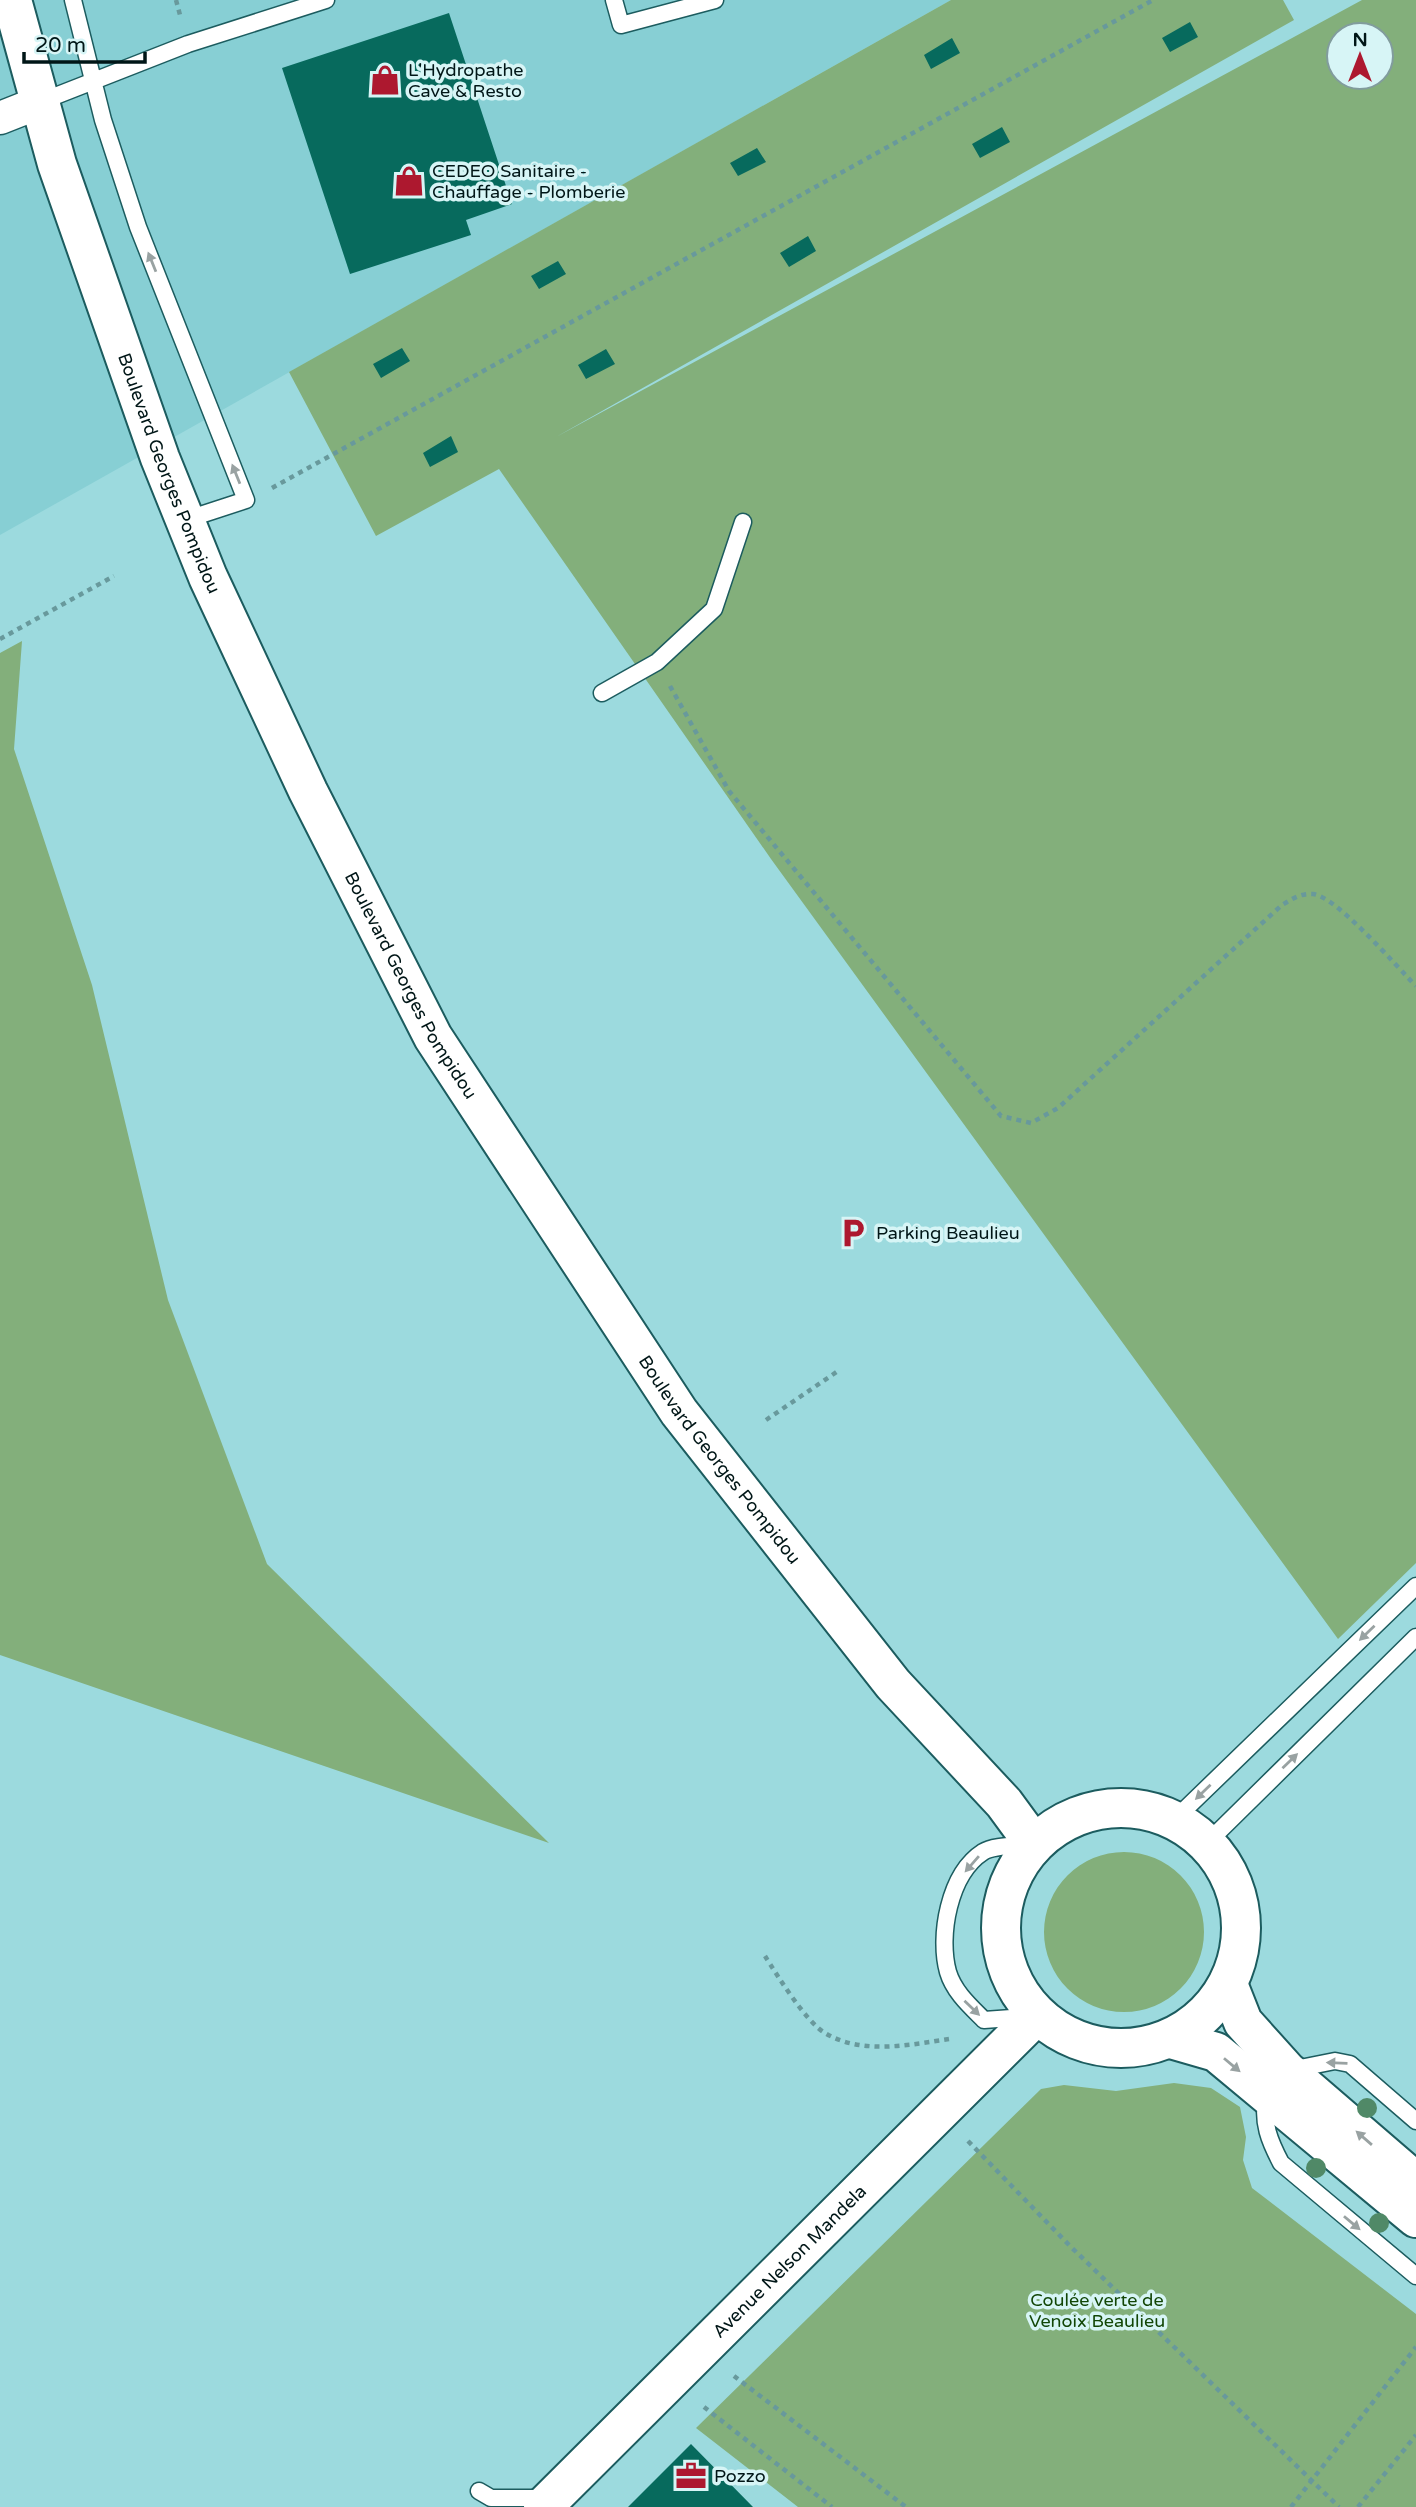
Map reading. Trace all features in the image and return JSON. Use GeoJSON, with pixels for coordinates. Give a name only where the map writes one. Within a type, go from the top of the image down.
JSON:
{"type":"FeatureCollection","features":[{"type":"Feature","properties":{"kind":"street","name":"Boulevard Georges Pompidou"},"geometry":{"type":"LineString","coordinates":[[12,0],[38,103],[160,458],[208,578],[308,791],[433,1037],[680,1412],[893,1684],[1004,1803],[1034,1844]]}},
{"type":"Feature","properties":{"kind":"street"},"geometry":{"type":"LineString","coordinates":[[0,118],[38,103]]}},
{"type":"Feature","properties":{"kind":"street"},"geometry":{"type":"LineString","coordinates":[[1106,1808],[1134,1808],[1174,1820],[1206,1843],[1229,1876],[1237,1895],[1242,1925],[1239,1956],[1228,1984],[1204,2016],[1171,2039],[1136,2049],[1100,2048],[1066,2037],[1036,2016],[1013,1985],[1001,1950],[1000,1911],[1012,1875],[1034,1844],[1055,1826],[1079,1814],[1106,1808]]}},
{"type":"Feature","properties":{"kind":"street"},"geometry":{"type":"LineString","coordinates":[[1228,1984],[1243,2022],[1277,2083],[1416,2218]]}},
{"type":"Feature","properties":{"kind":"street","name":"Avenue Nelson Mandela"},"geometry":{"type":"LineString","coordinates":[[550,2504],[1036,2016]]}},
{"type":"Feature","properties":{"kind":"street"},"geometry":{"type":"LineString","coordinates":[[1171,2039],[1216,2052],[1277,2083],[1416,2182]]}},
{"type":"Feature","properties":{"kind":"lane"},"geometry":{"type":"LineString","coordinates":[[73,0],[93,80],[138,227],[246,500],[185,520]]}},
{"type":"Feature","properties":{"kind":"lane"},"geometry":{"type":"LineString","coordinates":[[38,103],[188,44],[326,0]]}},
{"type":"Feature","properties":{"kind":"lane"},"geometry":{"type":"LineString","coordinates":[[614,0],[621,25],[715,0]]}},
{"type":"Feature","properties":{"kind":"lane"},"geometry":{"type":"LineString","coordinates":[[602,693],[657,662],[714,608],[743,522]]}},
{"type":"Feature","properties":{"kind":"lane"},"geometry":{"type":"LineString","coordinates":[[1174,1820],[1416,1586]]}},
{"type":"Feature","properties":{"kind":"lane"},"geometry":{"type":"LineString","coordinates":[[1206,1843],[1416,1637]]}},
{"type":"Feature","properties":{"kind":"lane"},"geometry":{"type":"LineString","coordinates":[[1034,1844],[985,1851],[968,1866],[955,1890],[947,1922],[945,1948],[948,1973],[961,1998],[984,2020],[1036,2016]]}},
{"type":"Feature","properties":{"kind":"lane"},"geometry":{"type":"LineString","coordinates":[[1416,2121],[1350,2064],[1335,2061],[1277,2083],[1264,2117],[1269,2141],[1281,2163],[1416,2276]]}},
{"type":"Feature","properties":{"kind":"lane"},"geometry":{"type":"LineString","coordinates":[[479,2491],[491,2498],[550,2504]]}},
{"type":"Feature","properties":{"kind":"path"},"geometry":{"type":"LineString","coordinates":[[176,0],[180,15]]}},
{"type":"Feature","properties":{"kind":"path"},"geometry":{"type":"LineString","coordinates":[[270,489],[1153,0]]}},
{"type":"Feature","properties":{"kind":"path"},"geometry":{"type":"LineString","coordinates":[[0,639],[114,576]]}},
{"type":"Feature","properties":{"kind":"path"},"geometry":{"type":"LineString","coordinates":[[657,662],[729,791],[1001,1116],[1031,1123],[1058,1108],[1282,905],[1297,896],[1315,894],[1333,904],[1416,986]]}},
{"type":"Feature","properties":{"kind":"path"},"geometry":{"type":"LineString","coordinates":[[766,1420],[838,1371]]}},
{"type":"Feature","properties":{"kind":"path"},"geometry":{"type":"LineString","coordinates":[[765,1956],[786,1989],[824,2033],[853,2043],[899,2047],[949,2039]]}},
{"type":"Feature","properties":{"kind":"path"},"geometry":{"type":"LineString","coordinates":[[968,2141],[1070,2246],[1339,2507]]}},
{"type":"Feature","properties":{"kind":"path"},"geometry":{"type":"LineString","coordinates":[[1291,2507],[1416,2347]]}},
{"type":"Feature","properties":{"kind":"path"},"geometry":{"type":"LineString","coordinates":[[734,2376],[906,2507]]}},
{"type":"Feature","properties":{"kind":"path"},"geometry":{"type":"LineString","coordinates":[[704,2407],[832,2507]]}},
{"type":"Feature","properties":{"kind":"path"},"geometry":{"type":"LineString","coordinates":[[1359,2507],[1416,2435]]}},
{"type":"Feature","properties":{"kind":"shaded area"},"geometry":{"type":"Polygon","coordinates":[[[0,0],[951,0],[0,535],[0,0]]]}},
{"type":"Feature","properties":{"kind":"green space"},"geometry":{"type":"Polygon","coordinates":[[[951,0],[1283,0],[1294,20],[556,437],[1362,0],[1416,0],[1416,1563],[1338,1639],[771,859],[499,469],[376,536],[289,372],[951,0]]]}},
{"type":"Feature","properties":{"kind":"green space"},"geometry":{"type":"Polygon","coordinates":[[[22,641],[14,749],[92,985],[168,1300],[267,1564],[549,1843],[0,1655],[0,653],[22,641]]]}},
{"type":"Feature","properties":{"kind":"green space"},"geometry":{"type":"Polygon","coordinates":[[[1124,1852],[1155,1858],[1181,1875],[1198,1901],[1204,1932],[1198,1963],[1181,1989],[1155,2006],[1124,2012],[1093,2006],[1067,1989],[1050,1963],[1044,1932],[1050,1901],[1067,1875],[1093,1858],[1124,1852]]]}},
{"type":"Feature","properties":{"kind":"green space","name":"Coulée verte de Venoix Beaulieu"},"geometry":{"type":"Polygon","coordinates":[[[1174,2083],[1211,2088],[1240,2107],[1246,2137],[1243,2160],[1252,2188],[1416,2314],[1416,2507],[798,2507],[696,2428],[1041,2089],[1064,2085],[1116,2091],[1174,2083]]]}},
{"type":"Feature","properties":{"kind":"building"},"geometry":{"type":"Polygon","coordinates":[[[449,13],[512,204],[466,220],[471,235],[350,274],[282,68],[449,13]]]}},
{"type":"Feature","properties":{"kind":"building"},"geometry":{"type":"Polygon","coordinates":[[[1190,22],[1198,37],[1170,52],[1162,38],[1190,22]]]}},
{"type":"Feature","properties":{"kind":"building"},"geometry":{"type":"Polygon","coordinates":[[[952,38],[960,53],[931,69],[924,55],[952,38]]]}},
{"type":"Feature","properties":{"kind":"building"},"geometry":{"type":"Polygon","coordinates":[[[1002,127],[1010,142],[980,158],[972,144],[1002,127]]]}},
{"type":"Feature","properties":{"kind":"building"},"geometry":{"type":"Polygon","coordinates":[[[757,148],[766,162],[738,176],[730,163],[757,148]]]}},
{"type":"Feature","properties":{"kind":"building"},"geometry":{"type":"Polygon","coordinates":[[[808,236],[816,251],[789,267],[780,253],[808,236]]]}},
{"type":"Feature","properties":{"kind":"building"},"geometry":{"type":"Polygon","coordinates":[[[558,261],[566,274],[539,289],[531,276],[558,261]]]}},
{"type":"Feature","properties":{"kind":"building"},"geometry":{"type":"Polygon","coordinates":[[[402,348],[410,361],[381,378],[373,364],[402,348]]]}},
{"type":"Feature","properties":{"kind":"building"},"geometry":{"type":"Polygon","coordinates":[[[606,349],[615,364],[586,379],[578,365],[606,349]]]}},
{"type":"Feature","properties":{"kind":"building"},"geometry":{"type":"Polygon","coordinates":[[[451,436],[458,452],[430,467],[423,453],[451,436]]]}},
{"type":"Feature","properties":{"kind":"building","name":"Pozzo"},"geometry":{"type":"Polygon","coordinates":[[[691,2444],[753,2507],[628,2507],[691,2444]]]}},
{"type":"Feature","properties":{"kind":"place","name":"L'Hydropathe Cave & Resto"},"geometry":{"type":"Point","coordinates":[385,80]}},
{"type":"Feature","properties":{"kind":"place","name":"CEDEO Sanitaire - Chauffage - Plomberie"},"geometry":{"type":"Point","coordinates":[409,181]}},
{"type":"Feature","properties":{"kind":"place","name":"Parking Beaulieu"},"geometry":{"type":"Point","coordinates":[853,1233]}},
{"type":"Feature","properties":{"kind":"place","name":"Pozzo"},"geometry":{"type":"Point","coordinates":[691,2476]}}]}
